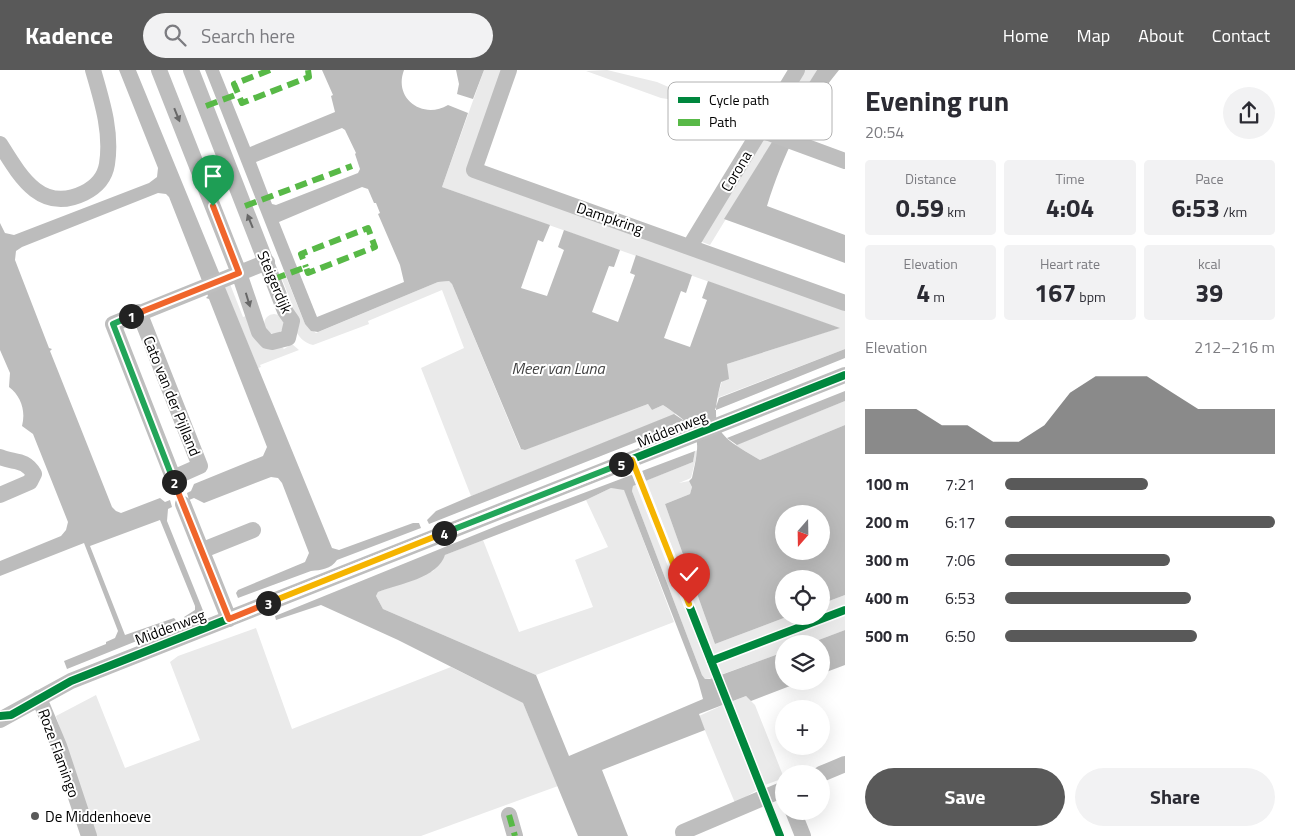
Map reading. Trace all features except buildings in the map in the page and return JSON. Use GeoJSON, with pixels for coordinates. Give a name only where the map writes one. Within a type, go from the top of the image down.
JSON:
{"type":"FeatureCollection","features":[{"type":"Feature","properties":{"kind":"street"},"geometry":{"type":"LineString","coordinates":[[0,144],[24,181],[40,194],[58,200],[77,196],[91,189],[101,179],[107,166],[108,140],[105,114],[93,70]]}},
{"type":"Feature","properties":{"kind":"street","name":"Steigerdijk"},"geometry":{"type":"LineString","coordinates":[[159,70],[233,276],[259,332],[267,341],[278,342],[288,338],[291,332],[292,321],[285,311],[191,70]]}},
{"type":"Feature","properties":{"kind":"street","name":"Dampkring"},"geometry":{"type":"LineString","coordinates":[[509,70],[474,170],[845,303]]}},
{"type":"Feature","properties":{"kind":"street","name":"Corona"},"geometry":{"type":"LineString","coordinates":[[791,82],[797,70]]}},
{"type":"Feature","properties":{"kind":"street","name":"Corona"},"geometry":{"type":"LineString","coordinates":[[690,246],[763,140]]}},
{"type":"Feature","properties":{"kind":"street"},"geometry":{"type":"LineString","coordinates":[[790,140],[845,161]]}},
{"type":"Feature","properties":{"kind":"street","name":"Cato van der Pijlland"},"geometry":{"type":"LineString","coordinates":[[139,312],[200,466],[174,482],[113,324],[139,312],[201,287],[267,262]]}},
{"type":"Feature","properties":{"kind":"street","name":"Middenweg"},"geometry":{"type":"LineString","coordinates":[[0,720],[71,681],[845,375]]}},
{"type":"Feature","properties":{"kind":"street"},"geometry":{"type":"LineString","coordinates":[[0,457],[21,461],[28,465],[34,474],[30,482],[0,495]]}},
{"type":"Feature","properties":{"kind":"street"},"geometry":{"type":"LineString","coordinates":[[183,504],[229,619]]}},
{"type":"Feature","properties":{"kind":"street"},"geometry":{"type":"LineString","coordinates":[[202,550],[253,530]]}},
{"type":"Feature","properties":{"kind":"street","name":"Roze Flamingo"},"geometry":{"type":"LineString","coordinates":[[39,698],[59,746],[89,836]]}},
{"type":"Feature","properties":{"kind":"street"},"geometry":{"type":"LineString","coordinates":[[830,770],[845,764]]}},
{"type":"Feature","properties":{"kind":"street"},"geometry":{"type":"LineString","coordinates":[[684,836],[683,832],[775,793]]}},
{"type":"Feature","properties":{"kind":"street"},"geometry":{"type":"LineString","coordinates":[[509,815],[515,836]]}},
{"type":"Feature","properties":{"kind":"street"},"geometry":{"type":"LineString","coordinates":[[797,820],[803,836]]}},
{"type":"Feature","properties":{"kind":"shaded area"},"geometry":{"type":"Polygon","coordinates":[[[484,70],[503,70],[467,172],[845,308],[845,349],[717,398],[727,364],[839,328],[442,187],[484,70]]]}},
{"type":"Feature","properties":{"kind":"shaded area"},"geometry":{"type":"Polygon","coordinates":[[[607,70],[657,82],[668,87],[668,99],[661,98],[586,71],[607,70]]]}},
{"type":"Feature","properties":{"kind":"shaded area"},"geometry":{"type":"Polygon","coordinates":[[[804,70],[817,70],[810,82],[796,82],[804,70]]]}},
{"type":"Feature","properties":{"kind":"shaded area"},"geometry":{"type":"Polygon","coordinates":[[[760,140],[774,140],[710,245],[697,240],[760,140]]]}},
{"type":"Feature","properties":{"kind":"shaded area"},"geometry":{"type":"Polygon","coordinates":[[[286,277],[305,324],[316,333],[438,282],[449,281],[452,284],[520,448],[524,450],[648,404],[652,410],[663,405],[676,414],[471,496],[421,368],[464,348],[442,290],[368,321],[369,324],[313,345],[301,339],[291,321],[285,301],[290,299],[282,279],[286,277]]]}},
{"type":"Feature","properties":{"kind":"shaded area"},"geometry":{"type":"Polygon","coordinates":[[[230,284],[243,317],[249,315],[284,349],[292,344],[299,350],[260,365],[261,367],[258,368],[224,286],[230,284]]]}},
{"type":"Feature","properties":{"kind":"shaded area"},"geometry":{"type":"Polygon","coordinates":[[[270,314],[278,314],[284,320],[284,328],[278,334],[270,334],[264,328],[264,320],[270,314]]]}},
{"type":"Feature","properties":{"kind":"shaded area"},"geometry":{"type":"Polygon","coordinates":[[[845,401],[845,425],[760,460],[735,445],[845,401]]]}},
{"type":"Feature","properties":{"kind":"shaded area"},"geometry":{"type":"Polygon","coordinates":[[[698,450],[691,478],[679,483],[689,481],[692,487],[690,494],[665,504],[715,644],[775,621],[775,625],[830,625],[830,601],[845,595],[845,630],[830,636],[775,635],[775,655],[720,675],[645,481],[693,462],[695,451],[698,450]]]}},
{"type":"Feature","properties":{"kind":"shaded area"},"geometry":{"type":"Polygon","coordinates":[[[637,484],[714,678],[705,679],[702,675],[632,491],[633,486],[637,484]]]}},
{"type":"Feature","properties":{"kind":"shaded area"},"geometry":{"type":"Polygon","coordinates":[[[611,488],[624,489],[674,622],[536,675],[383,609],[376,596],[378,592],[433,571],[445,555],[483,540],[519,632],[593,607],[575,560],[608,547],[586,500],[611,488]]]}},
{"type":"Feature","properties":{"kind":"shaded area"},"geometry":{"type":"Polygon","coordinates":[[[256,628],[292,729],[451,667],[523,703],[558,786],[421,836],[95,836],[56,716],[96,695],[125,768],[200,740],[170,662],[178,656],[256,628]]]}},
{"type":"Feature","properties":{"kind":"shaded area"},"geometry":{"type":"Polygon","coordinates":[[[746,696],[755,705],[779,765],[775,765],[775,781],[765,785],[731,702],[746,696]]]}},
{"type":"Feature","properties":{"kind":"shaded area"},"geometry":{"type":"Polygon","coordinates":[[[723,705],[759,789],[735,803],[699,716],[723,705]]]}},
{"type":"Feature","properties":{"kind":"water"},"geometry":{"type":"Polygon","coordinates":[[[119,70],[136,70],[332,548],[339,550],[413,523],[419,523],[421,528],[337,560],[326,568],[311,571],[238,598],[236,593],[238,590],[305,562],[309,553],[282,483],[278,478],[271,477],[204,503],[194,498],[189,500],[187,493],[191,491],[194,484],[263,456],[267,447],[209,299],[206,298],[208,296],[169,197],[166,194],[158,193],[22,247],[16,251],[15,260],[49,348],[52,349],[50,351],[112,507],[121,513],[160,498],[165,502],[170,500],[172,507],[168,509],[167,521],[204,613],[185,621],[184,617],[195,610],[195,606],[160,520],[90,546],[125,635],[174,618],[179,624],[67,669],[64,661],[106,644],[106,642],[115,638],[118,631],[84,543],[0,576],[0,561],[61,536],[66,530],[68,522],[33,434],[22,426],[22,404],[9,387],[10,373],[0,350],[0,223],[5,233],[14,235],[149,183],[157,177],[158,168],[119,70]]]}},
{"type":"Feature","properties":{"kind":"water","name":"Meer van Luna"},"geometry":{"type":"Polygon","coordinates":[[[205,70],[219,70],[250,147],[335,112],[331,96],[333,95],[322,70],[404,70],[403,90],[406,98],[412,104],[429,110],[448,105],[468,113],[442,187],[550,225],[543,242],[538,240],[521,288],[547,296],[564,250],[558,247],[564,230],[620,250],[614,267],[609,266],[592,312],[618,322],[635,275],[630,273],[636,255],[692,275],[686,293],[681,291],[664,338],[690,347],[707,300],[702,298],[708,281],[840,328],[727,364],[729,379],[721,382],[716,412],[717,422],[727,438],[760,460],[845,425],[845,595],[830,601],[830,570],[775,570],[775,621],[715,644],[665,504],[690,494],[692,487],[689,481],[692,478],[697,452],[697,442],[691,427],[663,405],[652,410],[648,404],[525,450],[521,449],[452,284],[449,281],[438,282],[318,332],[311,331],[305,324],[205,70]],[[342,128],[256,162],[272,204],[276,205],[358,173],[360,169],[356,153],[345,130],[342,128]],[[362,187],[279,222],[317,317],[404,282],[400,265],[378,214],[380,213],[376,203],[374,203],[368,189],[362,187]]]}},
{"type":"Feature","properties":{"kind":"water"},"geometry":{"type":"Polygon","coordinates":[[[456,70],[484,70],[473,99],[457,94],[459,84],[456,70]]]}},
{"type":"Feature","properties":{"kind":"water"},"geometry":{"type":"Polygon","coordinates":[[[817,70],[839,70],[829,82],[810,82],[817,70]]]}},
{"type":"Feature","properties":{"kind":"water"},"geometry":{"type":"Polygon","coordinates":[[[773,140],[793,140],[780,168],[767,206],[845,235],[845,263],[724,219],[773,140]]]}},
{"type":"Feature","properties":{"kind":"water"},"geometry":{"type":"Polygon","coordinates":[[[845,349],[845,358],[715,410],[719,398],[845,349]]]}},
{"type":"Feature","properties":{"kind":"water"},"geometry":{"type":"Polygon","coordinates":[[[845,391],[845,401],[737,445],[727,438],[845,391]]]}},
{"type":"Feature","properties":{"kind":"water"},"geometry":{"type":"Polygon","coordinates":[[[674,414],[686,422],[658,433],[658,437],[654,435],[429,524],[427,520],[436,511],[674,414]]]}},
{"type":"Feature","properties":{"kind":"water"},"geometry":{"type":"Polygon","coordinates":[[[695,451],[693,462],[633,486],[632,491],[702,675],[705,679],[710,679],[775,655],[775,690],[780,690],[751,701],[746,696],[699,714],[705,730],[602,770],[628,836],[578,836],[523,703],[398,640],[321,605],[276,620],[275,616],[504,523],[695,451]],[[611,488],[586,500],[445,555],[441,563],[426,575],[378,592],[376,596],[383,609],[536,675],[569,756],[703,699],[698,681],[624,490],[611,488]]]}},
{"type":"Feature","properties":{"kind":"water"},"geometry":{"type":"Polygon","coordinates":[[[845,630],[845,665],[830,671],[830,636],[845,630]]]}},
{"type":"Feature","properties":{"kind":"marked path"},"geometry":{"type":"LineString","coordinates":[[270,70],[234,84],[242,103],[309,77],[308,70]]}},
{"type":"Feature","properties":{"kind":"marked path"},"geometry":{"type":"LineString","coordinates":[[206,106],[238,94]]}},
{"type":"Feature","properties":{"kind":"marked path"},"geometry":{"type":"LineString","coordinates":[[245,206],[352,166]]}},
{"type":"Feature","properties":{"kind":"marked path"},"geometry":{"type":"LineString","coordinates":[[274,279],[306,267],[308,273],[375,247],[368,228],[301,254],[306,267]]}},
{"type":"Feature","properties":{"kind":"marked path"},"geometry":{"type":"LineString","coordinates":[[509,815],[515,836]]}},
{"type":"Feature","properties":{"kind":"cycle path"},"geometry":{"type":"LineString","coordinates":[[0,716],[11,715],[71,681],[845,375]]}},
{"type":"Feature","properties":{"kind":"cycle path"},"geometry":{"type":"LineString","coordinates":[[632,460],[780,836]]}},
{"type":"Feature","properties":{"kind":"cycle path"},"geometry":{"type":"LineString","coordinates":[[711,661],[845,610]]}},
{"type":"Feature","properties":{"kind":"place","name":"De Middenhoeve"},"geometry":{"type":"Point","coordinates":[35,816]}},
{"type":"Feature","properties":{"kind":"route"},"geometry":{"type":"LineString","coordinates":[[213,206],[239,273],[113,324],[229,619],[632,460],[689,604]]}}]}
